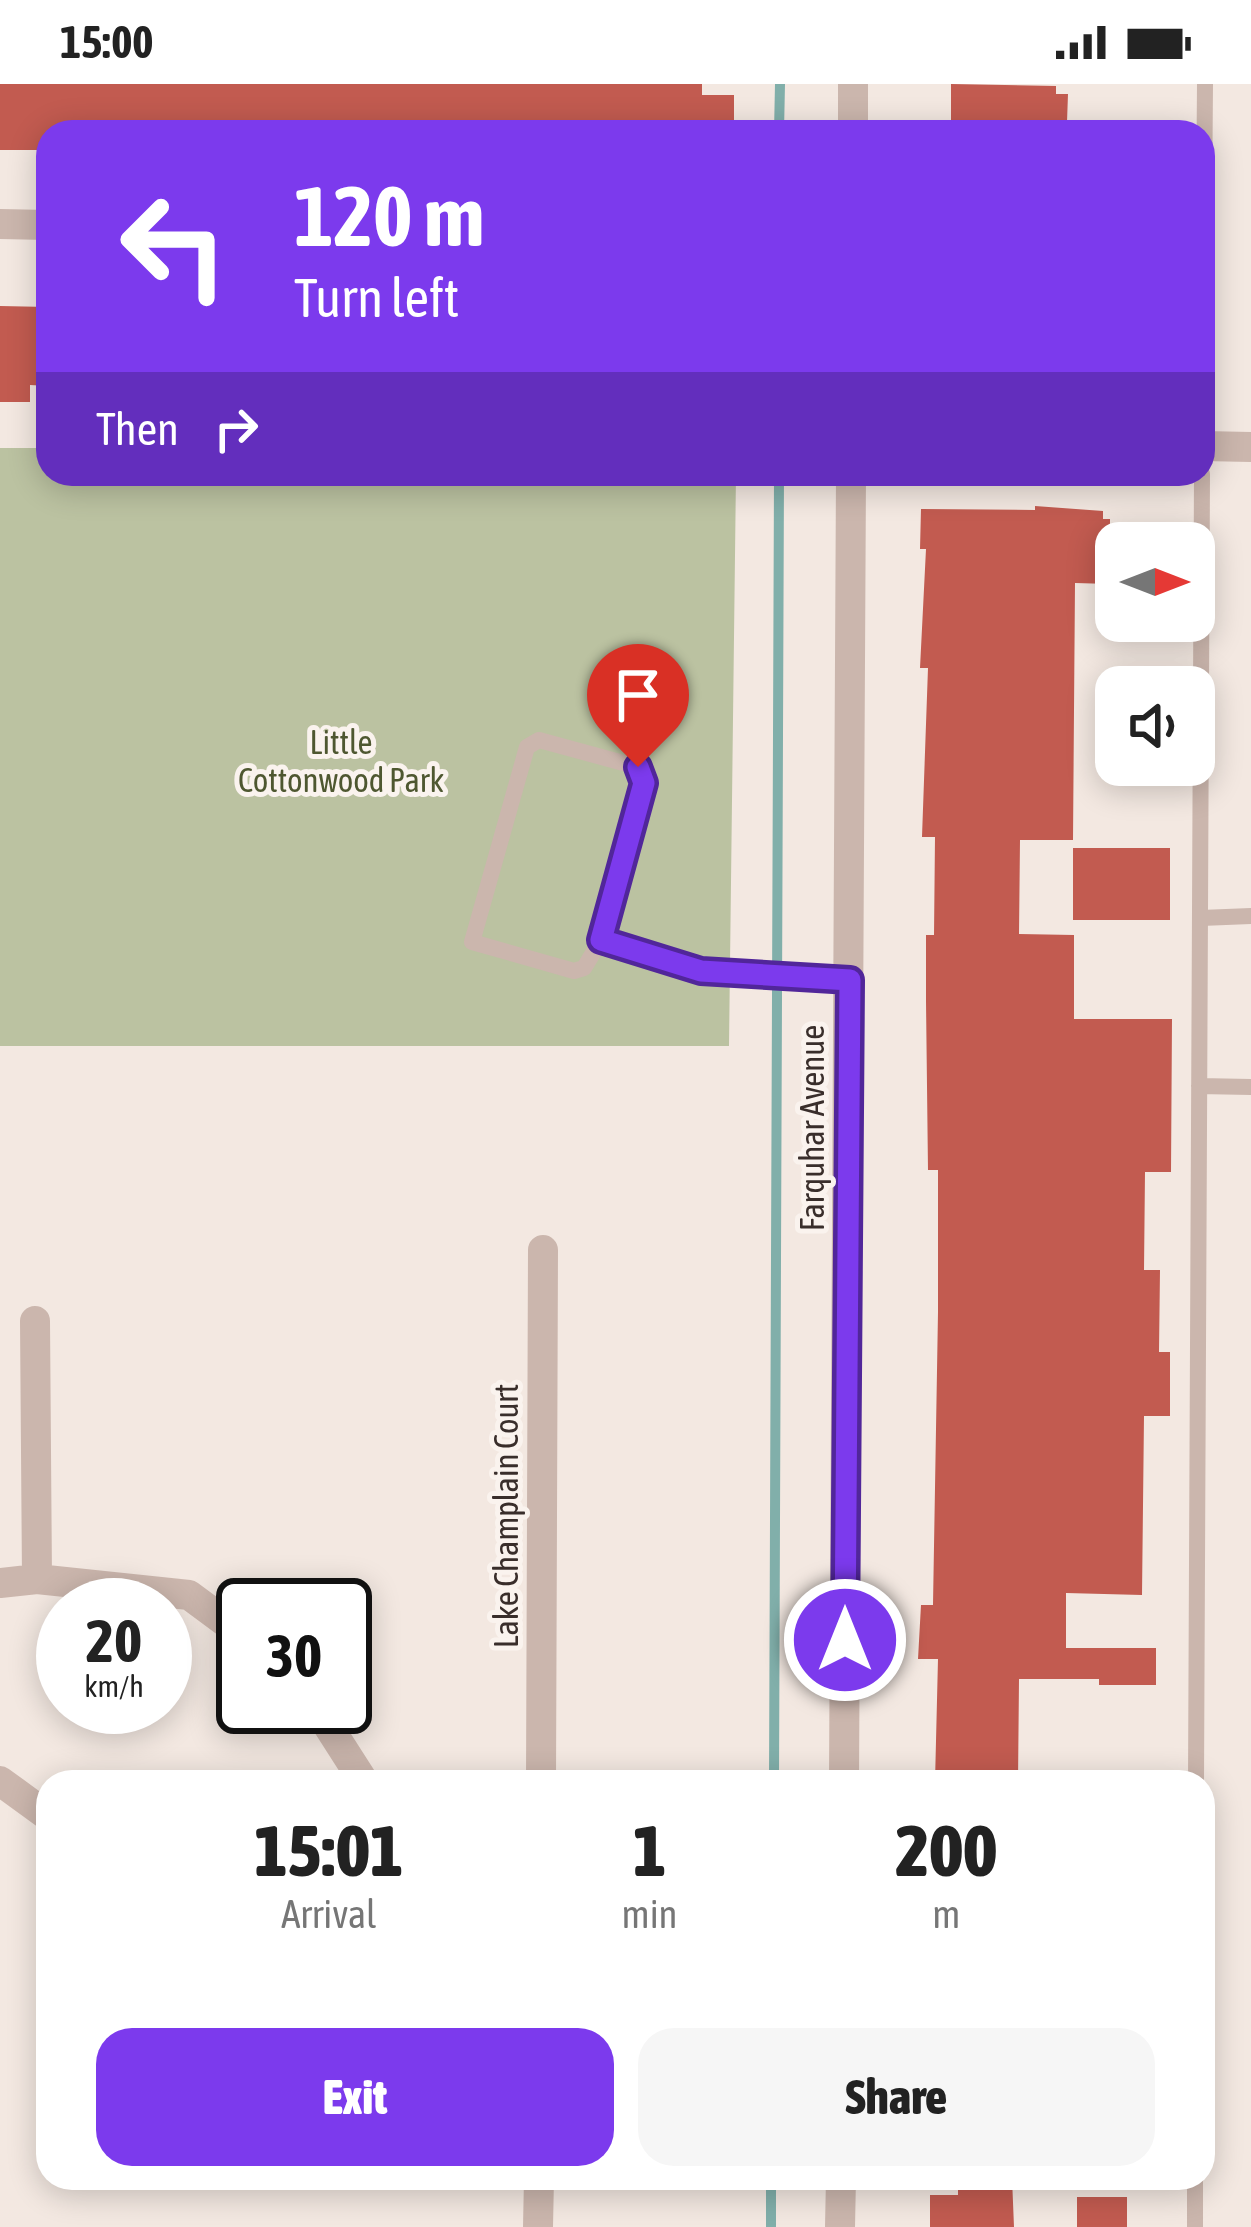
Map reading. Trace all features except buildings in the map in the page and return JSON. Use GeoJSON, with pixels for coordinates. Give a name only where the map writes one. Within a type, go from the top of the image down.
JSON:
{"type":"FeatureCollection","features":[{"type":"Feature","properties":{"kind":"street"},"geometry":{"type":"LineString","coordinates":[[853,84],[853,120]]}},
{"type":"Feature","properties":{"kind":"street"},"geometry":{"type":"LineString","coordinates":[[0,224],[36,225]]}},
{"type":"Feature","properties":{"kind":"street"},"geometry":{"type":"LineString","coordinates":[[1215,446],[1251,447]]}},
{"type":"Feature","properties":{"kind":"street","name":"Farquhar Avenue"},"geometry":{"type":"LineString","coordinates":[[844,1770],[851,486]]}},
{"type":"Feature","properties":{"kind":"street","name":"Lake Champlain Court"},"geometry":{"type":"LineString","coordinates":[[541,1770],[544,1250]]}},
{"type":"Feature","properties":{"kind":"street"},"geometry":{"type":"LineString","coordinates":[[35,1321],[37,1578]]}},
{"type":"Feature","properties":{"kind":"street"},"geometry":{"type":"LineString","coordinates":[[0,1583],[36,1579]]}},
{"type":"Feature","properties":{"kind":"street"},"geometry":{"type":"LineString","coordinates":[[333,1734],[356,1770]]}},
{"type":"Feature","properties":{"kind":"street"},"geometry":{"type":"LineString","coordinates":[[0,1781],[36,1807]]}},
{"type":"Feature","properties":{"kind":"street"},"geometry":{"type":"LineString","coordinates":[[538,2227],[539,2190]]}},
{"type":"Feature","properties":{"kind":"street"},"geometry":{"type":"LineString","coordinates":[[840,2227],[841,2190]]}},
{"type":"Feature","properties":{"kind":"lane"},"geometry":{"type":"LineString","coordinates":[[1205,84],[1205,120]]}},
{"type":"Feature","properties":{"kind":"lane"},"geometry":{"type":"LineString","coordinates":[[1196,1770],[1202,486]]}},
{"type":"Feature","properties":{"kind":"lane"},"geometry":{"type":"LineString","coordinates":[[539,740],[638,767],[644,783],[601,940],[584,968],[574,970],[472,942],[527,747],[539,740]]}},
{"type":"Feature","properties":{"kind":"lane"},"geometry":{"type":"LineString","coordinates":[[1201,918],[1251,916]]}},
{"type":"Feature","properties":{"kind":"lane"},"geometry":{"type":"LineString","coordinates":[[601,940],[701,971],[850,980]]}},
{"type":"Feature","properties":{"kind":"lane"},"geometry":{"type":"LineString","coordinates":[[1199,1086],[1251,1087]]}},
{"type":"Feature","properties":{"kind":"lane"},"geometry":{"type":"LineString","coordinates":[[1195,2190],[1195,2227]]}},
{"type":"Feature","properties":{"kind":"green space","name":"Little Cottonwood Park"},"geometry":{"type":"Polygon","coordinates":[[[0,448],[36,448],[36,486],[736,486],[729,1046],[0,1046],[0,448]]]}},
{"type":"Feature","properties":{"kind":"waterway"},"geometry":{"type":"LineString","coordinates":[[779,120],[780,84]]}},
{"type":"Feature","properties":{"kind":"waterway"},"geometry":{"type":"LineString","coordinates":[[774,1770],[779,486]]}},
{"type":"Feature","properties":{"kind":"waterway"},"geometry":{"type":"LineString","coordinates":[[771,2190],[771,2227]]}},
{"type":"Feature","properties":{"kind":"route"},"geometry":{"type":"LineString","coordinates":[[638,767],[644,783],[601,940],[701,971],[850,980],[845,1640]]}}]}
